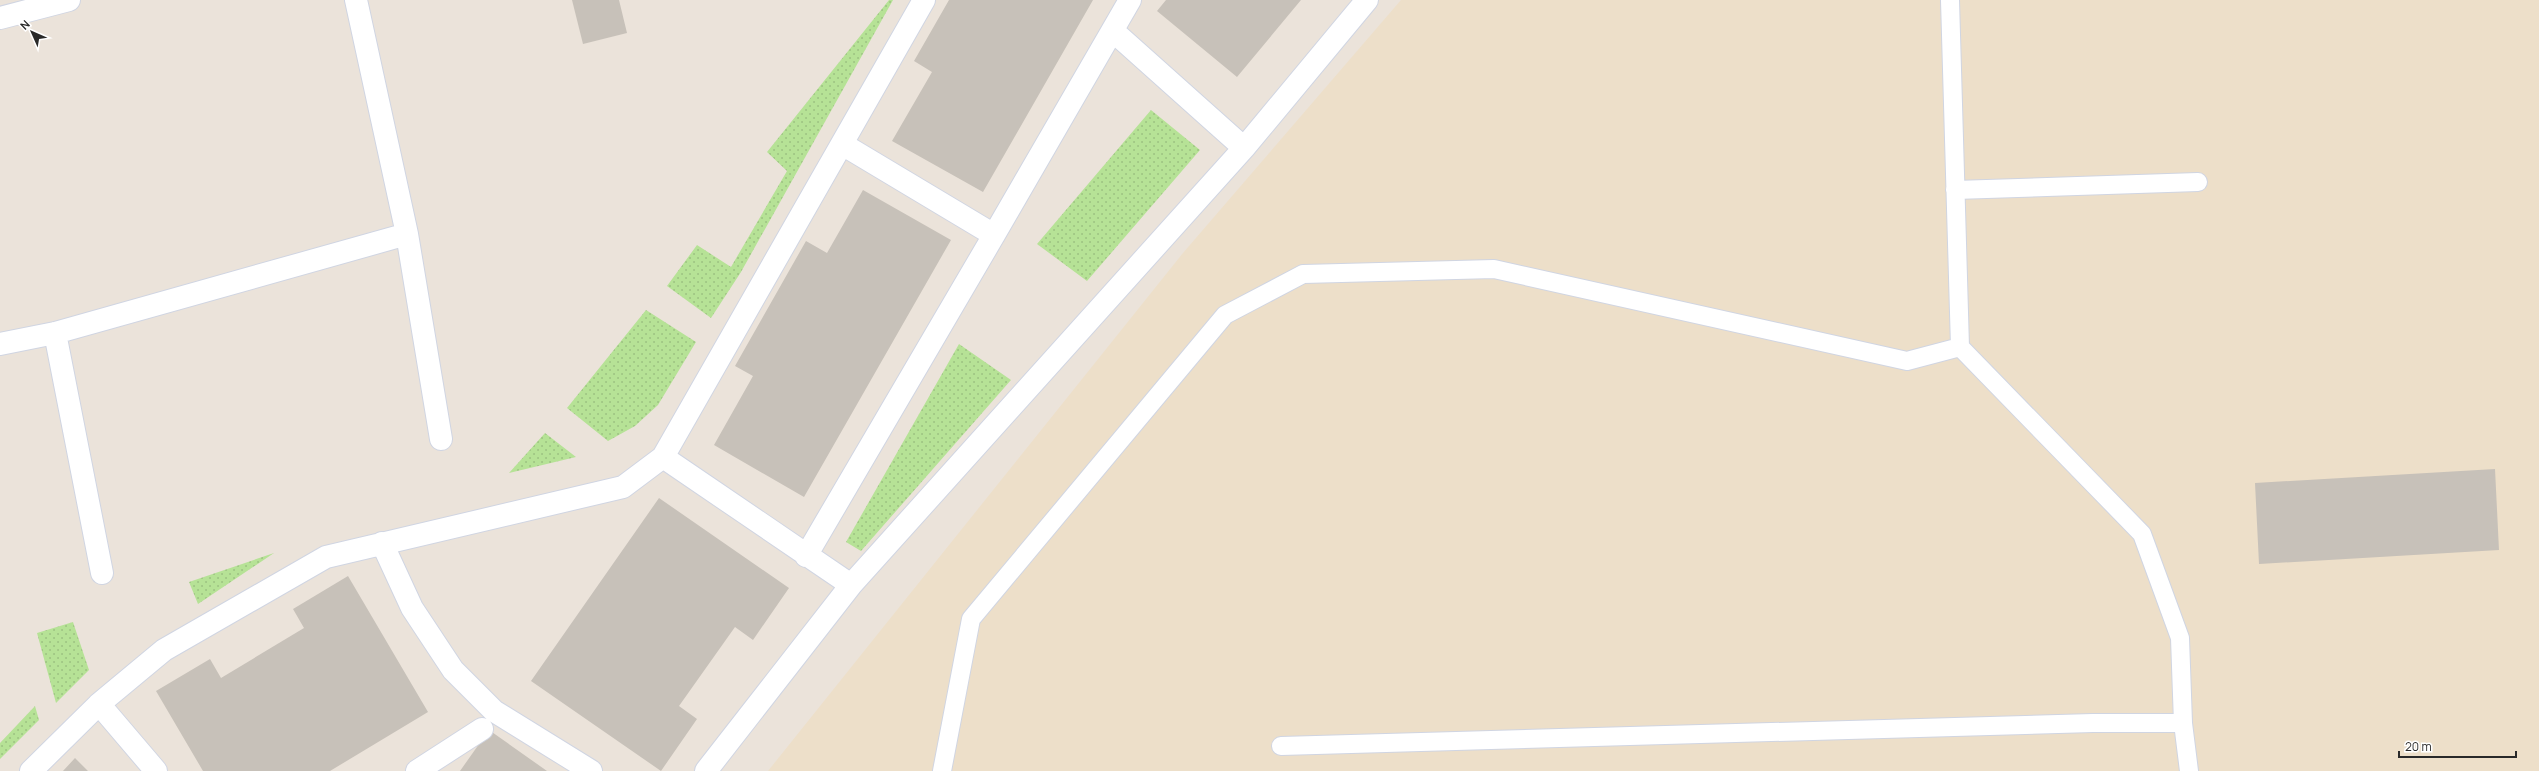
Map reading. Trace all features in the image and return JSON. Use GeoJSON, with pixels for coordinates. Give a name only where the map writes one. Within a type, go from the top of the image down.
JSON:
{"type":"FeatureCollection","features":[{"type":"Feature","properties":{"kind":"street"},"geometry":{"type":"LineString","coordinates":[[0,18],[69,0]]}},
{"type":"Feature","properties":{"kind":"street"},"geometry":{"type":"LineString","coordinates":[[356,0],[407,234],[441,439]]}},
{"type":"Feature","properties":{"kind":"street"},"geometry":{"type":"LineString","coordinates":[[31,771],[99,704],[164,650],[319,561],[382,543],[623,487],[663,457],[924,0]]}},
{"type":"Feature","properties":{"kind":"street"},"geometry":{"type":"LineString","coordinates":[[806,556],[1130,0]]}},
{"type":"Feature","properties":{"kind":"street"},"geometry":{"type":"LineString","coordinates":[[706,771],[851,585],[1244,148],[1367,0]]}},
{"type":"Feature","properties":{"kind":"street"},"geometry":{"type":"LineString","coordinates":[[1113,31],[1244,148]]}},
{"type":"Feature","properties":{"kind":"street"},"geometry":{"type":"LineString","coordinates":[[842,144],[994,235]]}},
{"type":"Feature","properties":{"kind":"street"},"geometry":{"type":"LineString","coordinates":[[0,344],[55,333],[407,234]]}},
{"type":"Feature","properties":{"kind":"street"},"geometry":{"type":"LineString","coordinates":[[55,333],[102,573]]}},
{"type":"Feature","properties":{"kind":"street"},"geometry":{"type":"LineString","coordinates":[[663,457],[806,556],[851,585]]}},
{"type":"Feature","properties":{"kind":"street"},"geometry":{"type":"LineString","coordinates":[[382,543],[412,608],[453,670],[494,711],[591,771]]}},
{"type":"Feature","properties":{"kind":"street"},"geometry":{"type":"LineString","coordinates":[[99,704],[156,771]]}},
{"type":"Feature","properties":{"kind":"street"},"geometry":{"type":"LineString","coordinates":[[447,771],[482,729],[494,711]]}},
{"type":"Feature","properties":{"kind":"street"},"geometry":{"type":"LineString","coordinates":[[417,771],[482,729]]}},
{"type":"Feature","properties":{"kind":"lane"},"geometry":{"type":"LineString","coordinates":[[1950,0],[1960,347],[2142,534],[2180,638],[2183,723],[2189,771]]}},
{"type":"Feature","properties":{"kind":"lane"},"geometry":{"type":"LineString","coordinates":[[1955,190],[2198,182]]}},
{"type":"Feature","properties":{"kind":"lane"},"geometry":{"type":"LineString","coordinates":[[942,771],[971,619],[1225,315],[1303,274],[1494,269],[1907,361],[1960,347]]}},
{"type":"Feature","properties":{"kind":"lane"},"geometry":{"type":"LineString","coordinates":[[1281,746],[2093,723],[2183,723]]}},
{"type":"Feature","properties":{"kind":"shaded area"},"geometry":{"type":"Polygon","coordinates":[[[1401,0],[2539,0],[2539,771],[768,771],[1183,253],[1401,0]]]}},
{"type":"Feature","properties":{"kind":"green space"},"geometry":{"type":"Polygon","coordinates":[[[889,0],[893,0],[741,272],[711,318],[667,286],[697,245],[731,267],[787,171],[767,152],[889,0]]]}},
{"type":"Feature","properties":{"kind":"green space"},"geometry":{"type":"Polygon","coordinates":[[[1151,110],[1200,150],[1087,281],[1037,244],[1151,110]]]}},
{"type":"Feature","properties":{"kind":"green space"},"geometry":{"type":"Polygon","coordinates":[[[646,310],[696,342],[658,405],[635,426],[608,441],[567,408],[646,310]]]}},
{"type":"Feature","properties":{"kind":"green space"},"geometry":{"type":"Polygon","coordinates":[[[959,344],[1011,380],[861,551],[846,542],[959,344]]]}},
{"type":"Feature","properties":{"kind":"green space"},"geometry":{"type":"Polygon","coordinates":[[[545,433],[576,457],[509,473],[545,433]]]}},
{"type":"Feature","properties":{"kind":"green space"},"geometry":{"type":"Polygon","coordinates":[[[274,553],[198,604],[189,582],[274,553]]]}},
{"type":"Feature","properties":{"kind":"green space"},"geometry":{"type":"Polygon","coordinates":[[[73,622],[89,670],[56,703],[37,633],[73,622]]]}},
{"type":"Feature","properties":{"kind":"green space"},"geometry":{"type":"Polygon","coordinates":[[[35,706],[39,720],[0,759],[0,743],[35,706]]]}},
{"type":"Feature","properties":{"kind":"building"},"geometry":{"type":"Polygon","coordinates":[[[572,0],[619,0],[627,33],[583,44],[572,0]]]}},
{"type":"Feature","properties":{"kind":"building"},"geometry":{"type":"Polygon","coordinates":[[[949,0],[1093,0],[983,192],[892,141],[932,72],[914,61],[949,0]]]}},
{"type":"Feature","properties":{"kind":"building"},"geometry":{"type":"Polygon","coordinates":[[[1166,0],[1301,0],[1237,77],[1157,11],[1166,0]]]}},
{"type":"Feature","properties":{"kind":"building"},"geometry":{"type":"Polygon","coordinates":[[[863,190],[951,240],[804,497],[714,445],[753,376],[735,366],[806,241],[827,253],[863,190]]]}},
{"type":"Feature","properties":{"kind":"building"},"geometry":{"type":"Polygon","coordinates":[[[2495,469],[2499,550],[2259,564],[2255,483],[2495,469]]]}},
{"type":"Feature","properties":{"kind":"building"},"geometry":{"type":"Polygon","coordinates":[[[659,498],[789,588],[753,640],[735,627],[679,706],[697,719],[661,771],[531,681],[659,498]]]}},
{"type":"Feature","properties":{"kind":"building"},"geometry":{"type":"Polygon","coordinates":[[[348,576],[428,712],[330,771],[203,771],[156,691],[210,659],[221,678],[304,628],[293,609],[348,576]]]}},
{"type":"Feature","properties":{"kind":"building"},"geometry":{"type":"Polygon","coordinates":[[[489,730],[547,771],[460,771],[489,730]]]}},
{"type":"Feature","properties":{"kind":"building"},"geometry":{"type":"Polygon","coordinates":[[[75,758],[88,771],[63,771],[75,758]]]}}]}
